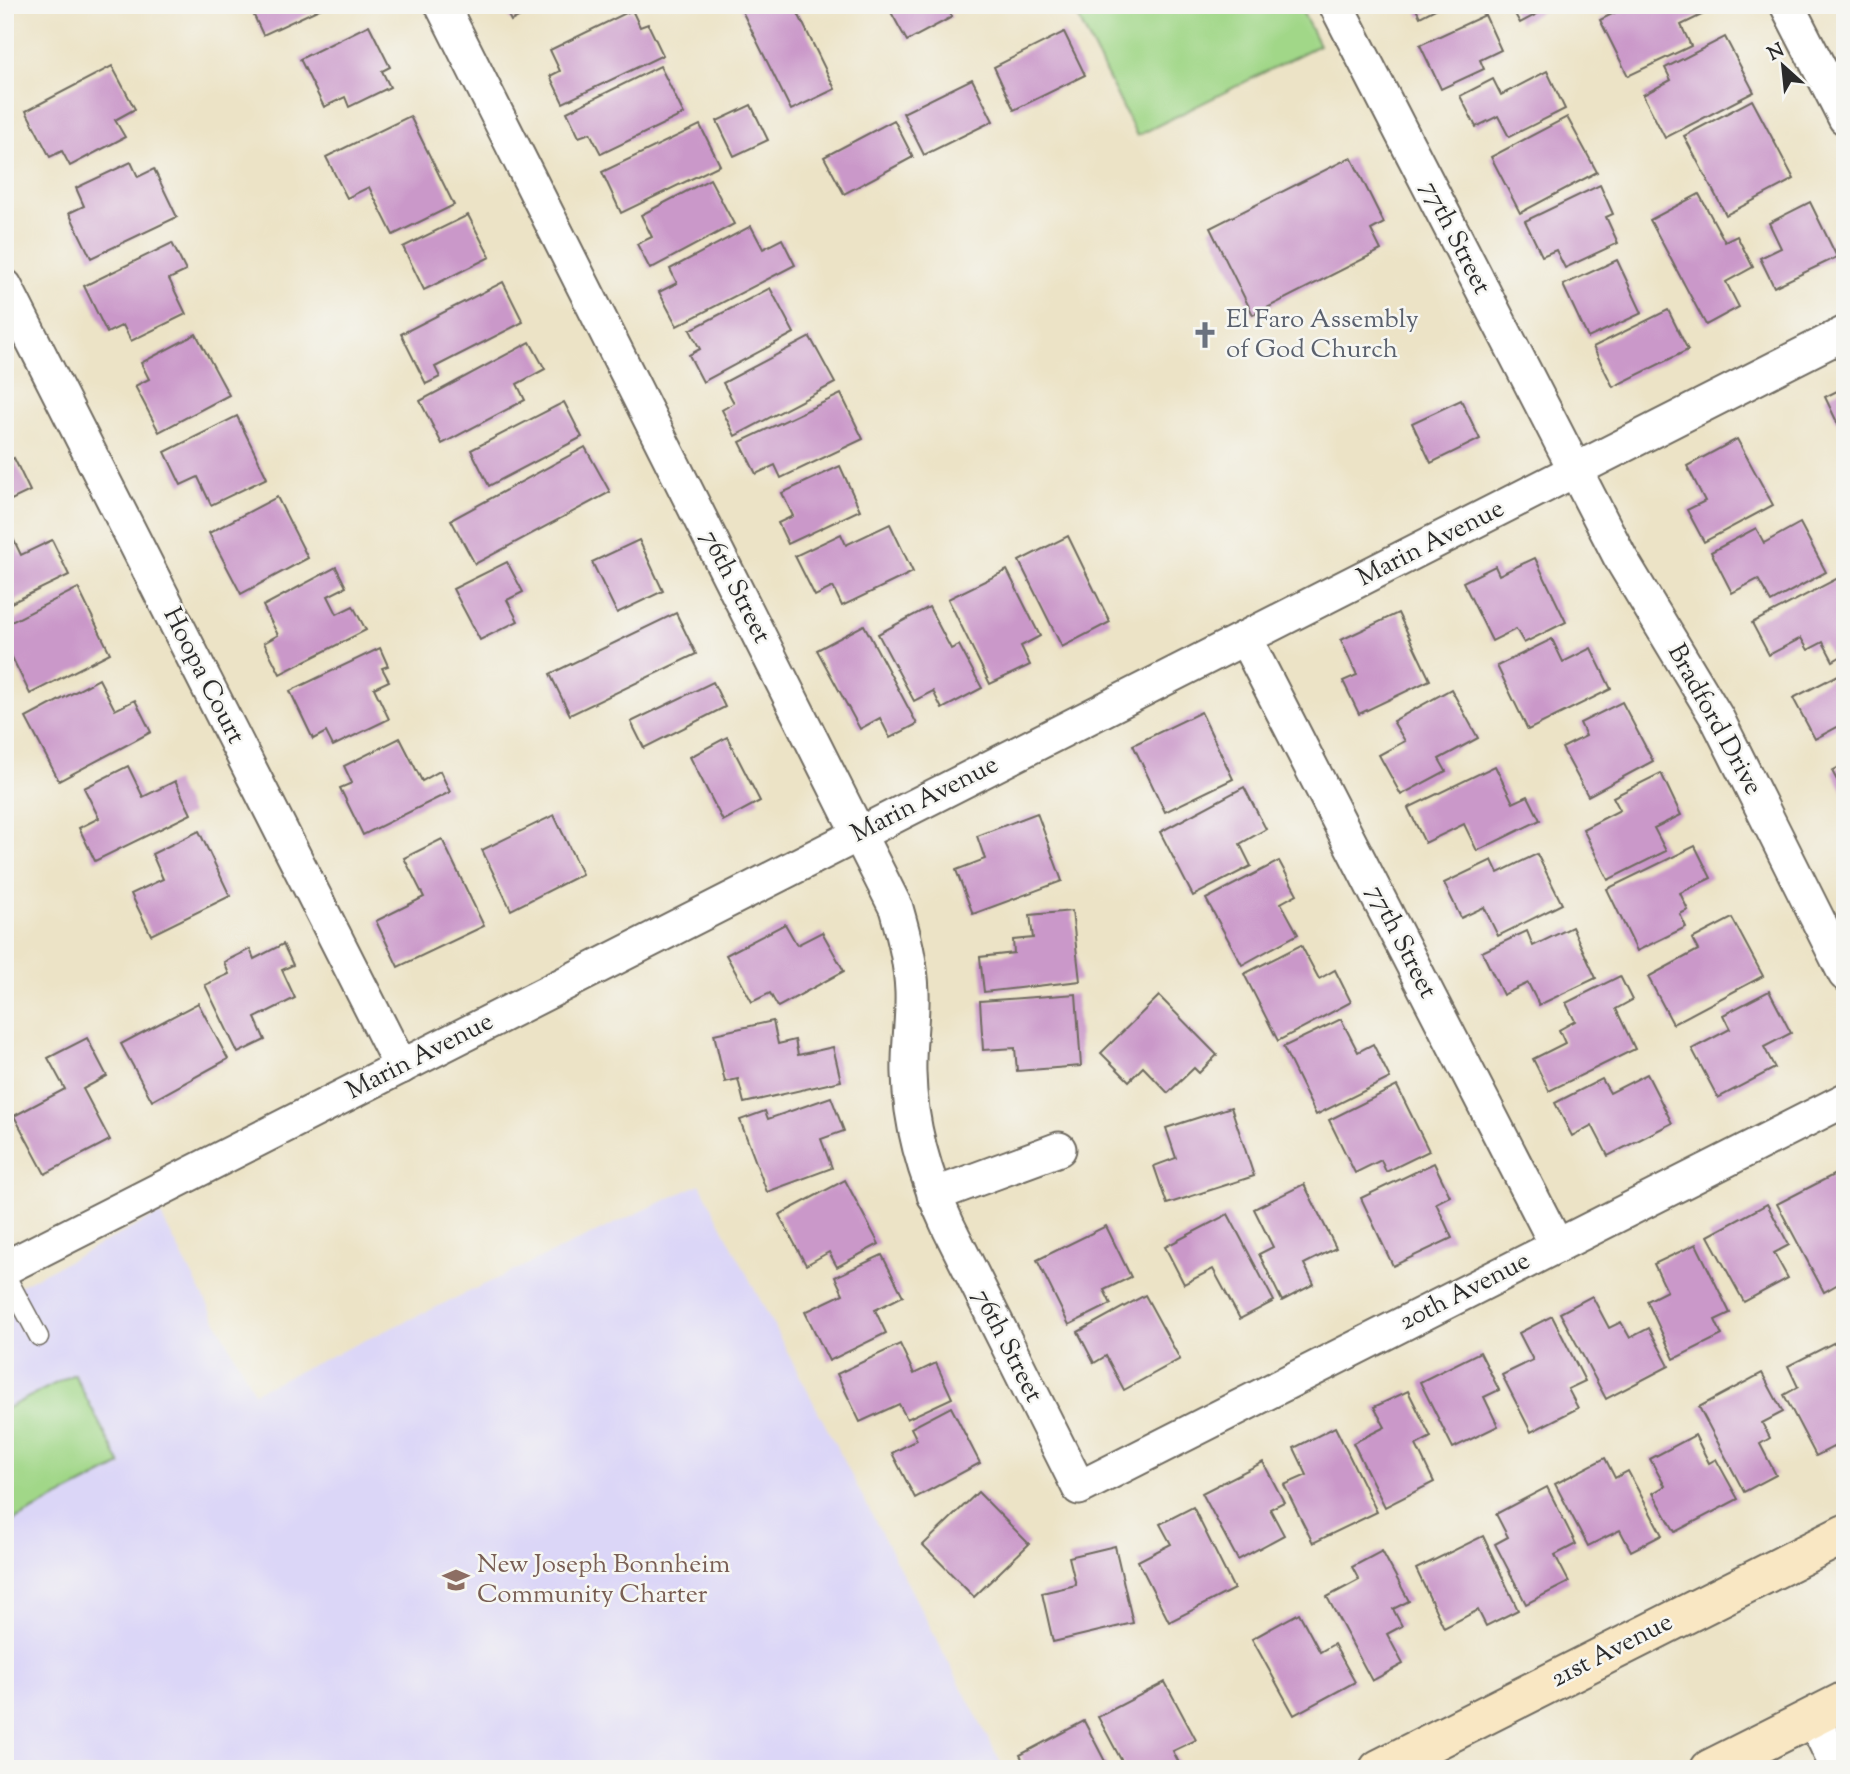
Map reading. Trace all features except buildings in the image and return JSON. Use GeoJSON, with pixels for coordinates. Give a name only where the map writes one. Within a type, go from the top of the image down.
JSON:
{"type":"FeatureCollection","features":[{"type":"Feature","properties":{"kind":"street","name":"76th Street"},"geometry":{"type":"LineString","coordinates":[[442,5],[896,908],[908,949],[912,992],[909,1074],[923,1164],[948,1228],[1079,1488],[1086,1484]]}},
{"type":"Feature","properties":{"kind":"street","name":"77th Street"},"geometry":{"type":"LineString","coordinates":[[1336,5],[1575,470]]}},
{"type":"Feature","properties":{"kind":"street"},"geometry":{"type":"LineString","coordinates":[[1787,5],[1845,118]]}},
{"type":"Feature","properties":{"kind":"street","name":"Hoopa Court"},"geometry":{"type":"LineString","coordinates":[[5,286],[401,1067]]}},
{"type":"Feature","properties":{"kind":"street","name":"Marin Avenue"},"geometry":{"type":"LineString","coordinates":[[5,1268],[1845,333]]}},
{"type":"Feature","properties":{"kind":"street","name":"Bradford Drive"},"geometry":{"type":"LineString","coordinates":[[1575,470],[1620,557],[1717,718],[1845,974]]}},
{"type":"Feature","properties":{"kind":"street","name":"77th Street"},"geometry":{"type":"LineString","coordinates":[[1245,638],[1557,1246]]}},
{"type":"Feature","properties":{"kind":"street","name":"20th Avenue"},"geometry":{"type":"LineString","coordinates":[[1086,1484],[1845,1100]]}},
{"type":"Feature","properties":{"kind":"street"},"geometry":{"type":"LineString","coordinates":[[934,1195],[1059,1149]]}},
{"type":"Feature","properties":{"kind":"street","name":"21st Avenue"},"geometry":{"type":"LineString","coordinates":[[1379,1769],[1845,1534]]}},
{"type":"Feature","properties":{"kind":"street"},"geometry":{"type":"LineString","coordinates":[[1710,1769],[1829,1709],[1838,1769]]}},
{"type":"Feature","properties":{"kind":"lane"},"geometry":{"type":"LineString","coordinates":[[5,1274],[38,1337]]}},
{"type":"Feature","properties":{"kind":"shaded area","name":"New Joseph Bonnheim Community Charter"},"geometry":{"type":"Polygon","coordinates":[[[700,1184],[1004,1769],[5,1769],[5,1293],[160,1214],[254,1392],[700,1184]]]}},
{"type":"Feature","properties":{"kind":"green space"},"geometry":{"type":"Polygon","coordinates":[[[1072,5],[1299,5],[1319,45],[1137,136],[1072,5]]]}},
{"type":"Feature","properties":{"kind":"green space"},"geometry":{"type":"Polygon","coordinates":[[[74,1374],[121,1465],[5,1525],[5,1409],[74,1374]]]}},
{"type":"Feature","properties":{"kind":"place","name":"El Faro Assembly of God Church"},"geometry":{"type":"Point","coordinates":[1205,335]}},
{"type":"Feature","properties":{"kind":"place","name":"New Joseph Bonnheim Community Charter"},"geometry":{"type":"Point","coordinates":[456,1580]}}]}
